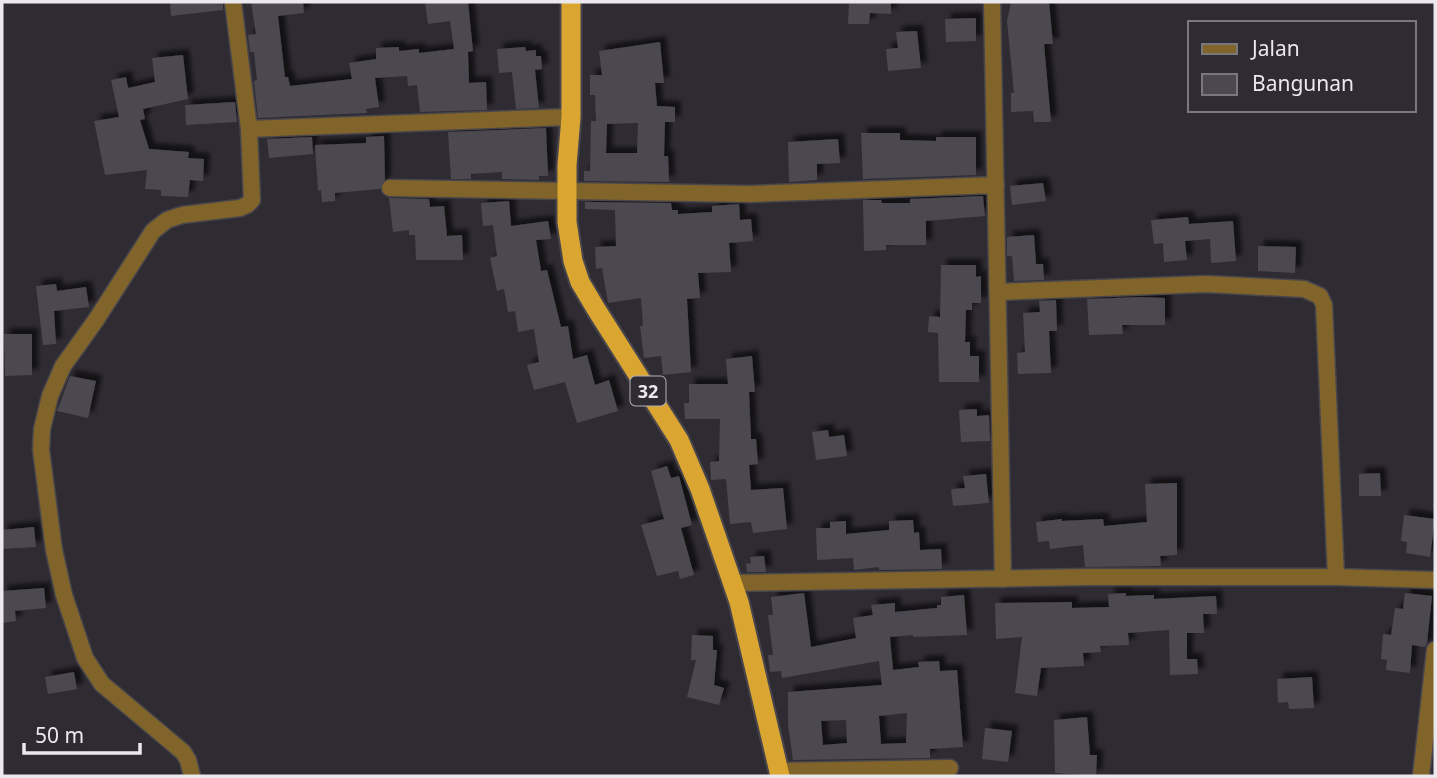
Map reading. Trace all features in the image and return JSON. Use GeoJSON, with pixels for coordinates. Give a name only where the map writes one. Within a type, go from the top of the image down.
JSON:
{"type":"FeatureCollection","features":[{"type":"Feature","properties":{"kind":"highway","name":"32"},"geometry":{"type":"LineString","coordinates":[[571,2],[567,222],[573,261],[580,282],[680,440],[700,489],[734,583],[779,774]]}},
{"type":"Feature","properties":{"kind":"street"},"geometry":{"type":"LineString","coordinates":[[192,776],[183,752],[102,684],[85,658],[64,595],[54,550],[41,450],[42,429],[50,396],[63,366],[96,320],[153,230],[167,220],[182,215],[240,208],[252,200],[248,129],[233,2]]}},
{"type":"Feature","properties":{"kind":"street"},"geometry":{"type":"LineString","coordinates":[[992,2],[1003,579]]}},
{"type":"Feature","properties":{"kind":"street"},"geometry":{"type":"LineString","coordinates":[[248,129],[571,117]]}},
{"type":"Feature","properties":{"kind":"street"},"geometry":{"type":"LineString","coordinates":[[390,188],[764,194],[996,185]]}},
{"type":"Feature","properties":{"kind":"street"},"geometry":{"type":"LineString","coordinates":[[998,292],[1206,284],[1304,289],[1320,296],[1324,305],[1336,577]]}},
{"type":"Feature","properties":{"kind":"street"},"geometry":{"type":"LineString","coordinates":[[734,583],[1336,577],[1435,580]]}},
{"type":"Feature","properties":{"kind":"street"},"geometry":{"type":"LineString","coordinates":[[1421,776],[1435,650]]}},
{"type":"Feature","properties":{"kind":"street"},"geometry":{"type":"LineString","coordinates":[[779,774],[950,768]]}},
{"type":"Feature","properties":{"kind":"building"},"geometry":{"type":"Polygon","coordinates":[[[170,2],[223,2],[223,10],[171,16],[170,2]]]}},
{"type":"Feature","properties":{"kind":"building"},"geometry":{"type":"Polygon","coordinates":[[[251,2],[303,2],[304,13],[278,16],[285,77],[288,77],[290,86],[352,79],[349,63],[376,59],[376,48],[399,47],[399,51],[419,49],[419,53],[454,49],[450,21],[428,24],[425,2],[468,2],[473,51],[468,52],[469,83],[486,82],[487,110],[420,112],[417,85],[408,86],[407,76],[375,78],[379,107],[366,109],[367,113],[258,118],[254,52],[250,52],[248,35],[256,34],[251,2]]]}},
{"type":"Feature","properties":{"kind":"building"},"geometry":{"type":"Polygon","coordinates":[[[849,2],[891,2],[891,14],[870,13],[869,24],[848,24],[849,2]]]}},
{"type":"Feature","properties":{"kind":"building"},"geometry":{"type":"Polygon","coordinates":[[[1011,2],[1049,2],[1053,44],[1044,44],[1051,122],[1034,122],[1033,111],[1011,112],[1011,93],[1014,93],[1007,21],[1011,2]]]}},
{"type":"Feature","properties":{"kind":"building"},"geometry":{"type":"Polygon","coordinates":[[[976,18],[976,41],[946,42],[945,19],[976,18]]]}},
{"type":"Feature","properties":{"kind":"building"},"geometry":{"type":"Polygon","coordinates":[[[917,31],[921,68],[888,71],[886,49],[898,48],[896,32],[917,31]]]}},
{"type":"Feature","properties":{"kind":"building"},"geometry":{"type":"Polygon","coordinates":[[[660,42],[664,83],[655,83],[657,106],[675,107],[675,122],[665,122],[664,156],[668,156],[669,182],[584,181],[584,171],[590,171],[591,121],[596,121],[595,95],[590,95],[590,75],[602,75],[599,51],[660,42]],[[638,123],[607,124],[606,153],[637,153],[638,123]]]}},
{"type":"Feature","properties":{"kind":"building"},"geometry":{"type":"Polygon","coordinates":[[[525,47],[526,51],[536,50],[536,56],[541,56],[542,69],[535,70],[539,108],[516,109],[512,72],[499,73],[497,49],[525,47]]]}},
{"type":"Feature","properties":{"kind":"building"},"geometry":{"type":"Polygon","coordinates":[[[183,55],[188,99],[143,109],[145,119],[140,120],[149,149],[189,152],[188,158],[204,159],[203,181],[190,180],[188,197],[161,196],[161,190],[145,189],[147,170],[105,175],[94,121],[119,117],[111,80],[126,77],[128,88],[155,82],[152,58],[183,55]]]}},
{"type":"Feature","properties":{"kind":"building"},"geometry":{"type":"Polygon","coordinates":[[[235,102],[237,122],[186,125],[185,105],[235,102]]]}},
{"type":"Feature","properties":{"kind":"building"},"geometry":{"type":"Polygon","coordinates":[[[546,128],[548,176],[539,176],[539,180],[502,179],[502,172],[471,174],[471,179],[451,179],[448,132],[546,128]]]}},
{"type":"Feature","properties":{"kind":"building"},"geometry":{"type":"Polygon","coordinates":[[[861,133],[900,133],[900,140],[936,141],[936,137],[976,137],[976,175],[863,179],[861,133]]]}},
{"type":"Feature","properties":{"kind":"building"},"geometry":{"type":"Polygon","coordinates":[[[384,136],[385,179],[380,189],[335,193],[335,201],[322,202],[321,190],[318,191],[315,145],[366,143],[366,137],[384,136]]]}},
{"type":"Feature","properties":{"kind":"building"},"geometry":{"type":"Polygon","coordinates":[[[312,137],[313,154],[269,158],[267,139],[312,137]]]}},
{"type":"Feature","properties":{"kind":"building"},"geometry":{"type":"Polygon","coordinates":[[[838,139],[840,163],[817,164],[817,180],[789,182],[788,142],[838,139]]]}},
{"type":"Feature","properties":{"kind":"building"},"geometry":{"type":"Polygon","coordinates":[[[1043,183],[1046,201],[1012,205],[1010,186],[1043,183]]]}},
{"type":"Feature","properties":{"kind":"building"},"geometry":{"type":"Polygon","coordinates":[[[983,196],[985,216],[926,221],[926,245],[886,245],[886,250],[864,251],[863,200],[910,203],[910,199],[983,196]]]}},
{"type":"Feature","properties":{"kind":"building"},"geometry":{"type":"Polygon","coordinates":[[[389,198],[429,199],[430,207],[444,206],[447,236],[462,235],[463,260],[416,260],[415,235],[409,235],[409,230],[393,232],[389,198]]]}},
{"type":"Feature","properties":{"kind":"building"},"geometry":{"type":"Polygon","coordinates":[[[509,201],[511,226],[548,221],[551,239],[536,240],[541,271],[547,270],[561,327],[568,326],[573,359],[587,355],[595,385],[609,380],[618,411],[577,423],[565,382],[534,390],[527,365],[539,362],[534,329],[518,332],[515,311],[508,312],[504,289],[497,291],[490,258],[497,256],[493,225],[483,226],[481,203],[509,201]]]}},
{"type":"Feature","properties":{"kind":"building"},"geometry":{"type":"Polygon","coordinates":[[[585,202],[671,203],[672,210],[678,210],[678,214],[712,212],[712,206],[739,204],[740,220],[751,219],[753,241],[729,243],[731,272],[698,273],[700,298],[687,299],[691,372],[663,375],[661,356],[644,358],[640,326],[643,326],[641,298],[608,303],[602,268],[596,269],[595,247],[616,246],[615,210],[585,209],[585,202]]]}},
{"type":"Feature","properties":{"kind":"building"},"geometry":{"type":"Polygon","coordinates":[[[1188,217],[1189,224],[1233,221],[1236,261],[1211,263],[1210,239],[1185,241],[1187,260],[1164,262],[1163,243],[1154,244],[1151,220],[1188,217]]]}},
{"type":"Feature","properties":{"kind":"building"},"geometry":{"type":"Polygon","coordinates":[[[1034,235],[1036,264],[1043,264],[1044,280],[1014,281],[1012,256],[1007,256],[1007,237],[1034,235]]]}},
{"type":"Feature","properties":{"kind":"building"},"geometry":{"type":"Polygon","coordinates":[[[1258,246],[1296,247],[1295,273],[1258,271],[1258,246]]]}},
{"type":"Feature","properties":{"kind":"building"},"geometry":{"type":"Polygon","coordinates":[[[941,265],[976,265],[976,277],[981,276],[981,303],[972,303],[972,310],[966,310],[965,342],[970,342],[970,356],[979,356],[979,382],[939,382],[938,333],[928,332],[929,316],[940,317],[941,265]]]}},
{"type":"Feature","properties":{"kind":"building"},"geometry":{"type":"Polygon","coordinates":[[[56,284],[57,291],[86,287],[89,307],[54,311],[56,344],[43,345],[36,286],[56,284]]]}},
{"type":"Feature","properties":{"kind":"building"},"geometry":{"type":"Polygon","coordinates":[[[1165,298],[1165,325],[1122,325],[1123,334],[1089,335],[1087,299],[1165,298]]]}},
{"type":"Feature","properties":{"kind":"building"},"geometry":{"type":"Polygon","coordinates":[[[1056,300],[1057,331],[1049,331],[1051,373],[1018,374],[1017,353],[1025,352],[1023,313],[1040,312],[1039,301],[1056,300]]]}},
{"type":"Feature","properties":{"kind":"building"},"geometry":{"type":"Polygon","coordinates":[[[4,334],[32,334],[32,375],[5,376],[4,334]]]}},
{"type":"Feature","properties":{"kind":"building"},"geometry":{"type":"Polygon","coordinates":[[[752,356],[755,392],[749,392],[751,439],[756,439],[758,464],[749,465],[751,490],[783,488],[787,529],[753,533],[751,522],[730,524],[726,479],[711,480],[710,462],[719,461],[720,419],[685,419],[684,403],[689,403],[689,384],[728,384],[726,359],[752,356]]]}},
{"type":"Feature","properties":{"kind":"building"},"geometry":{"type":"Polygon","coordinates":[[[70,376],[96,381],[88,418],[57,411],[70,376]]]}},
{"type":"Feature","properties":{"kind":"building"},"geometry":{"type":"Polygon","coordinates":[[[977,409],[977,416],[989,415],[990,441],[961,442],[959,410],[977,409]]]}},
{"type":"Feature","properties":{"kind":"building"},"geometry":{"type":"Polygon","coordinates":[[[828,430],[829,437],[844,435],[847,456],[816,460],[812,432],[828,430]]]}},
{"type":"Feature","properties":{"kind":"building"},"geometry":{"type":"Polygon","coordinates":[[[667,466],[671,478],[679,476],[692,525],[681,528],[694,575],[680,579],[678,571],[657,576],[641,525],[664,519],[651,471],[667,466]]]}},
{"type":"Feature","properties":{"kind":"building"},"geometry":{"type":"Polygon","coordinates":[[[1380,473],[1381,496],[1359,496],[1359,474],[1380,473]]]}},
{"type":"Feature","properties":{"kind":"building"},"geometry":{"type":"Polygon","coordinates":[[[986,474],[989,503],[953,506],[951,489],[965,488],[963,476],[986,474]]]}},
{"type":"Feature","properties":{"kind":"building"},"geometry":{"type":"Polygon","coordinates":[[[1177,483],[1177,555],[1160,556],[1161,566],[1085,567],[1083,545],[1050,549],[1049,541],[1038,542],[1036,522],[1103,519],[1104,526],[1147,522],[1145,484],[1177,483]]]}},
{"type":"Feature","properties":{"kind":"building"},"geometry":{"type":"Polygon","coordinates":[[[1404,515],[1435,519],[1430,557],[1406,553],[1407,542],[1401,541],[1404,515]]]}},
{"type":"Feature","properties":{"kind":"building"},"geometry":{"type":"Polygon","coordinates":[[[913,520],[914,533],[919,532],[920,550],[941,549],[942,569],[879,570],[879,567],[854,570],[853,558],[817,560],[816,528],[830,528],[830,522],[846,521],[846,534],[889,530],[889,521],[913,520]]]}},
{"type":"Feature","properties":{"kind":"building"},"geometry":{"type":"Polygon","coordinates":[[[34,527],[36,547],[2,549],[2,530],[34,527]]]}},
{"type":"Feature","properties":{"kind":"building"},"geometry":{"type":"Polygon","coordinates":[[[764,556],[766,572],[747,572],[746,564],[751,563],[750,557],[764,556]]]}},
{"type":"Feature","properties":{"kind":"building"},"geometry":{"type":"Polygon","coordinates":[[[44,588],[46,608],[15,611],[16,621],[2,623],[2,591],[44,588]]]}},
{"type":"Feature","properties":{"kind":"building"},"geometry":{"type":"Polygon","coordinates":[[[804,593],[811,647],[856,638],[853,618],[873,615],[871,605],[895,603],[895,612],[937,608],[937,605],[941,605],[941,597],[964,595],[967,635],[890,637],[893,670],[919,667],[918,662],[939,661],[940,671],[957,670],[963,747],[930,749],[930,758],[793,760],[788,725],[788,692],[882,685],[879,661],[782,678],[781,671],[770,672],[768,655],[773,655],[768,615],[773,615],[771,597],[804,593]],[[907,713],[879,716],[881,744],[906,743],[907,713]],[[846,720],[821,721],[823,745],[847,743],[846,720]]]}},
{"type":"Feature","properties":{"kind":"building"},"geometry":{"type":"Polygon","coordinates":[[[1126,593],[1126,596],[1154,595],[1154,599],[1216,596],[1217,614],[1203,614],[1204,633],[1187,633],[1187,659],[1197,659],[1198,674],[1170,675],[1169,630],[1128,633],[1129,645],[1100,646],[1101,652],[1083,653],[1084,666],[1041,668],[1037,696],[1015,693],[1022,637],[996,639],[995,603],[1072,602],[1072,608],[1109,607],[1108,594],[1126,593]]]}},
{"type":"Feature","properties":{"kind":"building"},"geometry":{"type":"Polygon","coordinates":[[[1405,593],[1432,596],[1427,643],[1425,647],[1412,645],[1410,673],[1386,670],[1387,660],[1381,659],[1383,634],[1391,635],[1395,608],[1403,609],[1405,593]]]}},
{"type":"Feature","properties":{"kind":"building"},"geometry":{"type":"Polygon","coordinates":[[[692,635],[713,636],[713,650],[717,650],[714,685],[724,688],[719,705],[687,697],[696,660],[691,660],[692,635]]]}},
{"type":"Feature","properties":{"kind":"building"},"geometry":{"type":"Polygon","coordinates":[[[74,672],[77,689],[48,694],[45,677],[74,672]]]}},
{"type":"Feature","properties":{"kind":"building"},"geometry":{"type":"Polygon","coordinates":[[[1312,677],[1314,708],[1289,709],[1288,702],[1278,703],[1277,679],[1312,677]]]}},
{"type":"Feature","properties":{"kind":"building"},"geometry":{"type":"Polygon","coordinates":[[[1087,717],[1090,755],[1097,755],[1096,776],[1055,773],[1054,720],[1087,717]]]}},
{"type":"Feature","properties":{"kind":"building"},"geometry":{"type":"Polygon","coordinates":[[[985,728],[1012,731],[1008,762],[982,759],[985,728]]]}}]}
